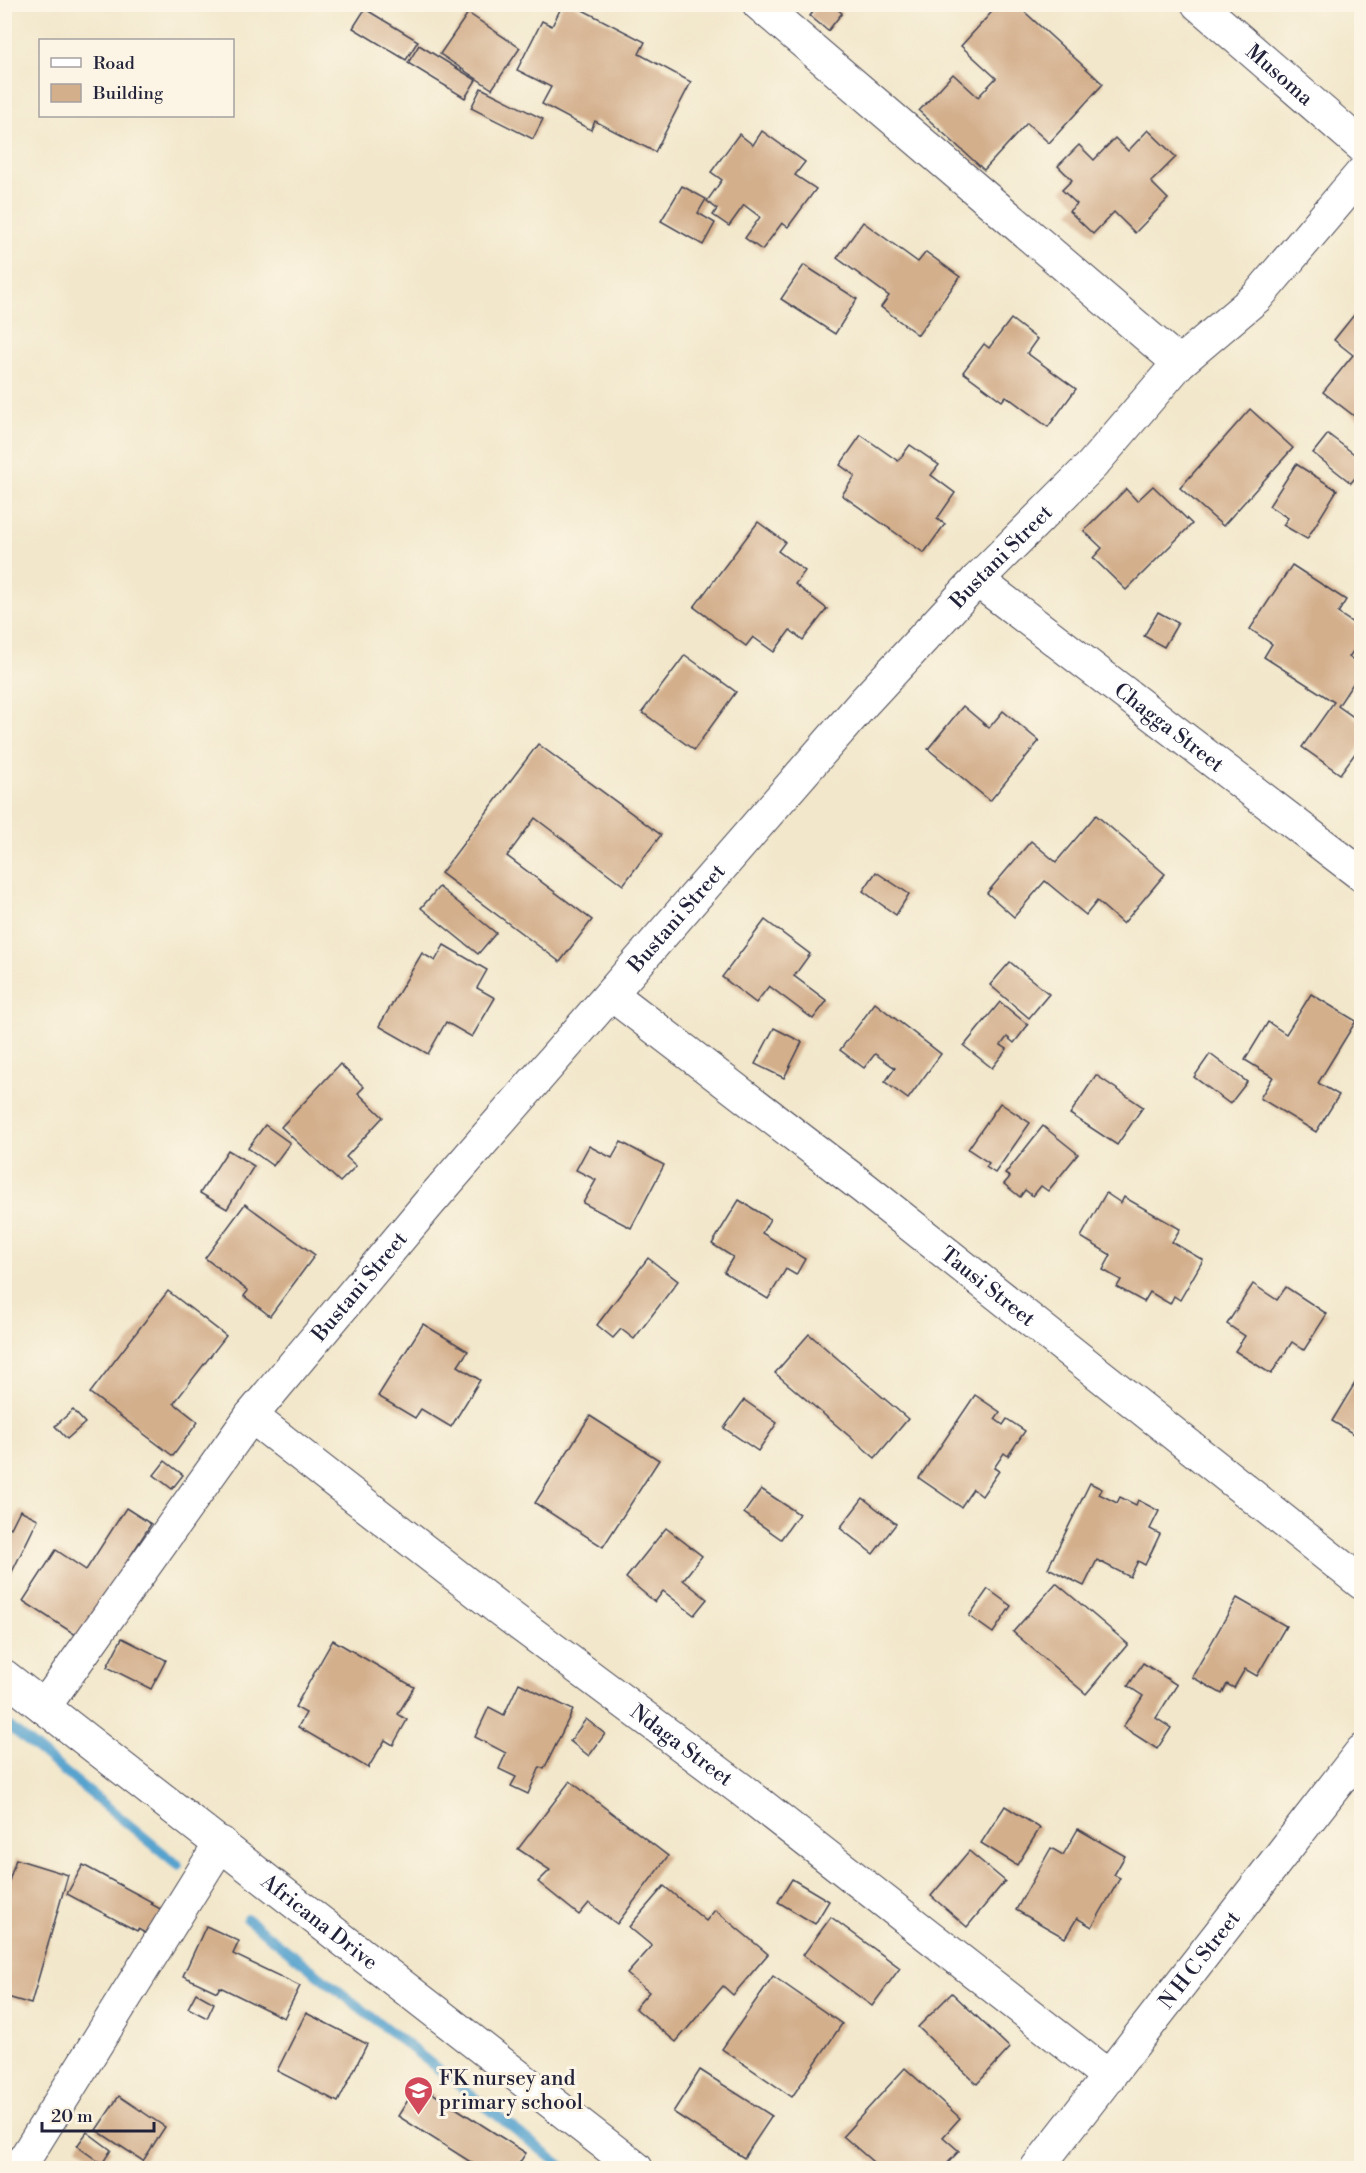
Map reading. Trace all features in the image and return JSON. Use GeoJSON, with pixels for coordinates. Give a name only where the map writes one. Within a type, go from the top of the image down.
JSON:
{"type":"FeatureCollection","features":[{"type":"Feature","properties":{"kind":"street"},"geometry":{"type":"LineString","coordinates":[[759,4],[1179,363]]}},
{"type":"Feature","properties":{"kind":"street","name":"Musoma"},"geometry":{"type":"LineString","coordinates":[[1198,4],[1362,146]]}},
{"type":"Feature","properties":{"kind":"street","name":"Bustani Street"},"geometry":{"type":"LineString","coordinates":[[44,1707],[251,1416],[429,1203],[864,701],[977,580],[1092,465],[1179,363],[1257,297],[1362,173]]}},
{"type":"Feature","properties":{"kind":"street","name":"Chagga Street"},"geometry":{"type":"LineString","coordinates":[[977,580],[1362,875]]}},
{"type":"Feature","properties":{"kind":"street","name":"Tausi Street"},"geometry":{"type":"LineString","coordinates":[[611,994],[864,1188],[1362,1583]]}},
{"type":"Feature","properties":{"kind":"street","name":"Ndaga Street"},"geometry":{"type":"LineString","coordinates":[[251,1416],[498,1608],[742,1790],[1109,2077]]}},
{"type":"Feature","properties":{"kind":"street","name":"Africana Drive"},"geometry":{"type":"LineString","coordinates":[[4,1676],[636,2169]]}},
{"type":"Feature","properties":{"kind":"street","name":"N H C Street"},"geometry":{"type":"LineString","coordinates":[[1037,2169],[1362,1751]]}},
{"type":"Feature","properties":{"kind":"street"},"geometry":{"type":"LineString","coordinates":[[20,2169],[221,1843]]}},
{"type":"Feature","properties":{"kind":"building"},"geometry":{"type":"Polygon","coordinates":[[[563,4],[571,4],[645,42],[639,54],[691,82],[655,152],[595,121],[591,130],[542,104],[551,87],[517,70],[542,21],[552,26],[563,4]]]}},
{"type":"Feature","properties":{"kind":"building"},"geometry":{"type":"Polygon","coordinates":[[[819,4],[831,4],[842,13],[828,31],[810,16],[819,4]]]}},
{"type":"Feature","properties":{"kind":"building"},"geometry":{"type":"Polygon","coordinates":[[[999,4],[1016,4],[1103,84],[1049,143],[1027,123],[984,170],[919,111],[953,74],[978,97],[996,78],[961,46],[999,4]]]}},
{"type":"Feature","properties":{"kind":"building"},"geometry":{"type":"Polygon","coordinates":[[[365,9],[418,41],[406,60],[353,28],[365,9]]]}},
{"type":"Feature","properties":{"kind":"building"},"geometry":{"type":"Polygon","coordinates":[[[468,13],[520,48],[492,89],[440,54],[468,13]]]}},
{"type":"Feature","properties":{"kind":"building"},"geometry":{"type":"Polygon","coordinates":[[[419,45],[476,80],[465,98],[408,63],[419,45]]]}},
{"type":"Feature","properties":{"kind":"building"},"geometry":{"type":"Polygon","coordinates":[[[481,88],[543,119],[533,139],[471,108],[481,88]]]}},
{"type":"Feature","properties":{"kind":"building"},"geometry":{"type":"Polygon","coordinates":[[[1148,130],[1176,157],[1151,182],[1168,199],[1135,233],[1114,212],[1093,234],[1069,211],[1077,204],[1062,190],[1072,180],[1058,166],[1079,145],[1094,160],[1115,138],[1128,151],[1148,130]]]}},
{"type":"Feature","properties":{"kind":"building"},"geometry":{"type":"Polygon","coordinates":[[[762,131],[805,162],[795,175],[816,189],[788,227],[782,223],[762,250],[745,238],[760,217],[744,205],[729,226],[713,215],[717,209],[707,201],[722,180],[711,172],[739,134],[753,145],[762,131]]]}},
{"type":"Feature","properties":{"kind":"building"},"geometry":{"type":"Polygon","coordinates":[[[682,186],[706,199],[698,213],[715,223],[703,245],[661,221],[682,186]]]}},
{"type":"Feature","properties":{"kind":"building"},"geometry":{"type":"Polygon","coordinates":[[[863,222],[918,262],[926,252],[960,277],[918,335],[881,307],[889,296],[837,258],[863,222]]]}},
{"type":"Feature","properties":{"kind":"building"},"geometry":{"type":"Polygon","coordinates":[[[804,265],[857,299],[835,334],[781,299],[804,265]]]}},
{"type":"Feature","properties":{"kind":"building"},"geometry":{"type":"Polygon","coordinates":[[[1354,315],[1362,320],[1362,422],[1323,392],[1353,355],[1334,340],[1354,315]]]}},
{"type":"Feature","properties":{"kind":"building"},"geometry":{"type":"Polygon","coordinates":[[[1011,319],[1037,339],[1027,353],[1076,389],[1048,427],[1006,396],[1002,401],[963,372],[984,344],[989,348],[1011,319]]]}},
{"type":"Feature","properties":{"kind":"building"},"geometry":{"type":"Polygon","coordinates":[[[1250,409],[1293,448],[1223,526],[1180,488],[1250,409]]]}},
{"type":"Feature","properties":{"kind":"building"},"geometry":{"type":"Polygon","coordinates":[[[1328,434],[1362,460],[1362,469],[1351,483],[1313,453],[1328,434]]]}},
{"type":"Feature","properties":{"kind":"building"},"geometry":{"type":"Polygon","coordinates":[[[861,435],[898,461],[910,445],[939,465],[931,475],[955,493],[937,519],[945,524],[924,553],[842,495],[855,476],[840,465],[861,435]]]}},
{"type":"Feature","properties":{"kind":"building"},"geometry":{"type":"Polygon","coordinates":[[[1296,464],[1337,490],[1307,539],[1283,525],[1288,518],[1269,506],[1296,464]]]}},
{"type":"Feature","properties":{"kind":"building"},"geometry":{"type":"Polygon","coordinates":[[[1153,486],[1192,524],[1126,590],[1093,558],[1102,548],[1084,531],[1126,489],[1137,501],[1153,486]]]}},
{"type":"Feature","properties":{"kind":"building"},"geometry":{"type":"Polygon","coordinates":[[[758,522],[785,542],[778,551],[805,571],[795,584],[827,609],[803,640],[790,630],[774,652],[753,637],[746,646],[694,607],[758,522]]]}},
{"type":"Feature","properties":{"kind":"building"},"geometry":{"type":"Polygon","coordinates":[[[1292,565],[1346,600],[1338,613],[1362,629],[1362,638],[1349,657],[1362,665],[1362,670],[1338,706],[1362,723],[1362,744],[1340,774],[1302,747],[1334,702],[1264,657],[1272,644],[1250,629],[1292,565]]]}},
{"type":"Feature","properties":{"kind":"building"},"geometry":{"type":"Polygon","coordinates":[[[1158,612],[1178,623],[1164,647],[1144,636],[1158,612]]]}},
{"type":"Feature","properties":{"kind":"building"},"geometry":{"type":"Polygon","coordinates":[[[685,655],[736,692],[694,750],[642,712],[685,655]]]}},
{"type":"Feature","properties":{"kind":"building"},"geometry":{"type":"Polygon","coordinates":[[[963,706],[989,728],[1003,711],[1039,741],[990,801],[928,749],[963,706]]]}},
{"type":"Feature","properties":{"kind":"building"},"geometry":{"type":"Polygon","coordinates":[[[538,744],[661,835],[623,885],[535,818],[507,856],[592,920],[560,962],[441,873],[538,744]]]}},
{"type":"Feature","properties":{"kind":"building"},"geometry":{"type":"Polygon","coordinates":[[[1096,815],[1165,874],[1123,924],[1097,901],[1086,915],[1045,881],[1014,917],[987,893],[1031,841],[1056,862],[1096,815]]]}},
{"type":"Feature","properties":{"kind":"building"},"geometry":{"type":"Polygon","coordinates":[[[876,872],[909,894],[896,915],[863,891],[876,872]]]}},
{"type":"Feature","properties":{"kind":"building"},"geometry":{"type":"Polygon","coordinates":[[[439,887],[496,933],[478,954],[421,908],[439,887]]]}},
{"type":"Feature","properties":{"kind":"building"},"geometry":{"type":"Polygon","coordinates":[[[765,920],[810,954],[794,976],[827,1001],[813,1019],[769,986],[756,1003],[722,977],[765,920]]]}},
{"type":"Feature","properties":{"kind":"building"},"geometry":{"type":"Polygon","coordinates":[[[444,945],[487,970],[477,988],[495,998],[472,1037],[446,1022],[428,1054],[379,1026],[422,953],[435,961],[444,945]]]}},
{"type":"Feature","properties":{"kind":"building"},"geometry":{"type":"Polygon","coordinates":[[[1010,962],[1049,994],[1029,1018],[990,985],[1010,962]]]}},
{"type":"Feature","properties":{"kind":"building"},"geometry":{"type":"Polygon","coordinates":[[[1311,994],[1356,1021],[1318,1083],[1339,1095],[1316,1132],[1260,1098],[1273,1077],[1245,1060],[1268,1022],[1286,1034],[1311,994]]]}},
{"type":"Feature","properties":{"kind":"building"},"geometry":{"type":"Polygon","coordinates":[[[1000,1002],[1028,1025],[1014,1043],[1007,1037],[1001,1045],[1007,1049],[992,1068],[964,1046],[1000,1002]]]}},
{"type":"Feature","properties":{"kind":"building"},"geometry":{"type":"Polygon","coordinates":[[[875,1003],[941,1054],[908,1099],[885,1082],[895,1068],[875,1054],[864,1068],[840,1050],[875,1003]]]}},
{"type":"Feature","properties":{"kind":"building"},"geometry":{"type":"Polygon","coordinates":[[[774,1028],[802,1042],[784,1078],[755,1064],[774,1028]]]}},
{"type":"Feature","properties":{"kind":"building"},"geometry":{"type":"Polygon","coordinates":[[[1210,1054],[1247,1082],[1230,1104],[1194,1077],[1210,1054]]]}},
{"type":"Feature","properties":{"kind":"building"},"geometry":{"type":"Polygon","coordinates":[[[340,1064],[364,1087],[358,1093],[383,1117],[346,1157],[356,1166],[340,1182],[281,1127],[340,1064]]]}},
{"type":"Feature","properties":{"kind":"building"},"geometry":{"type":"Polygon","coordinates":[[[1096,1075],[1143,1107],[1117,1145],[1070,1114],[1096,1075]]]}},
{"type":"Feature","properties":{"kind":"building"},"geometry":{"type":"Polygon","coordinates":[[[1000,1103],[1030,1123],[995,1173],[986,1167],[989,1163],[968,1149],[1000,1103]]]}},
{"type":"Feature","properties":{"kind":"building"},"geometry":{"type":"Polygon","coordinates":[[[265,1125],[290,1143],[273,1166],[248,1148],[265,1125]]]}},
{"type":"Feature","properties":{"kind":"building"},"geometry":{"type":"Polygon","coordinates":[[[1043,1126],[1078,1154],[1048,1191],[1041,1186],[1033,1196],[1025,1190],[1020,1197],[1004,1184],[1010,1177],[1005,1174],[1043,1126]]]}},
{"type":"Feature","properties":{"kind":"building"},"geometry":{"type":"Polygon","coordinates":[[[621,1142],[664,1165],[631,1228],[583,1203],[596,1180],[576,1170],[589,1146],[612,1158],[621,1142]]]}},
{"type":"Feature","properties":{"kind":"building"},"geometry":{"type":"Polygon","coordinates":[[[228,1150],[254,1166],[227,1209],[200,1193],[228,1150]]]}},
{"type":"Feature","properties":{"kind":"building"},"geometry":{"type":"Polygon","coordinates":[[[1106,1193],[1121,1203],[1124,1197],[1180,1229],[1172,1242],[1203,1260],[1180,1300],[1174,1296],[1170,1304],[1150,1292],[1144,1302],[1117,1287],[1121,1280],[1103,1270],[1111,1255],[1081,1237],[1106,1193]]]}},
{"type":"Feature","properties":{"kind":"building"},"geometry":{"type":"Polygon","coordinates":[[[739,1200],[770,1219],[762,1233],[805,1259],[796,1275],[786,1269],[768,1299],[724,1272],[733,1257],[712,1244],[739,1200]]]}},
{"type":"Feature","properties":{"kind":"building"},"geometry":{"type":"Polygon","coordinates":[[[245,1204],[315,1255],[270,1316],[244,1296],[248,1291],[205,1258],[245,1204]]]}},
{"type":"Feature","properties":{"kind":"building"},"geometry":{"type":"Polygon","coordinates":[[[648,1258],[678,1281],[634,1339],[621,1329],[613,1338],[597,1325],[648,1258]]]}},
{"type":"Feature","properties":{"kind":"building"},"geometry":{"type":"Polygon","coordinates":[[[1253,1284],[1277,1300],[1286,1287],[1327,1314],[1304,1350],[1292,1342],[1271,1374],[1235,1351],[1245,1336],[1227,1324],[1253,1284]]]}},
{"type":"Feature","properties":{"kind":"building"},"geometry":{"type":"Polygon","coordinates":[[[168,1291],[226,1336],[174,1403],[198,1422],[173,1456],[90,1393],[168,1291]]]}},
{"type":"Feature","properties":{"kind":"building"},"geometry":{"type":"Polygon","coordinates":[[[423,1324],[468,1351],[458,1366],[480,1380],[451,1427],[421,1409],[415,1418],[378,1396],[423,1324]]]}},
{"type":"Feature","properties":{"kind":"building"},"geometry":{"type":"Polygon","coordinates":[[[809,1334],[908,1419],[875,1458],[775,1373],[809,1334]]]}},
{"type":"Feature","properties":{"kind":"building"},"geometry":{"type":"Polygon","coordinates":[[[1355,1383],[1362,1387],[1362,1439],[1332,1421],[1355,1383]]]}},
{"type":"Feature","properties":{"kind":"building"},"geometry":{"type":"Polygon","coordinates":[[[975,1395],[1000,1412],[995,1419],[1003,1425],[1007,1419],[1025,1431],[1008,1456],[1004,1453],[994,1468],[999,1471],[982,1496],[973,1489],[961,1507],[919,1478],[975,1395]]]}},
{"type":"Feature","properties":{"kind":"building"},"geometry":{"type":"Polygon","coordinates":[[[744,1400],[777,1423],[758,1451],[724,1428],[744,1400]]]}},
{"type":"Feature","properties":{"kind":"building"},"geometry":{"type":"Polygon","coordinates":[[[73,1410],[85,1423],[67,1439],[55,1426],[73,1410]]]}},
{"type":"Feature","properties":{"kind":"building"},"geometry":{"type":"Polygon","coordinates":[[[590,1416],[659,1460],[603,1547],[535,1503],[590,1416]]]}},
{"type":"Feature","properties":{"kind":"building"},"geometry":{"type":"Polygon","coordinates":[[[165,1461],[183,1475],[172,1489],[154,1475],[165,1461]]]}},
{"type":"Feature","properties":{"kind":"building"},"geometry":{"type":"Polygon","coordinates":[[[1090,1483],[1102,1489],[1099,1494],[1117,1503],[1120,1497],[1136,1505],[1138,1500],[1159,1511],[1150,1529],[1160,1534],[1145,1565],[1138,1561],[1130,1577],[1097,1560],[1084,1586],[1048,1568],[1090,1483]]]}},
{"type":"Feature","properties":{"kind":"building"},"geometry":{"type":"Polygon","coordinates":[[[761,1489],[799,1514],[781,1539],[744,1513],[761,1489]]]}},
{"type":"Feature","properties":{"kind":"building"},"geometry":{"type":"Polygon","coordinates":[[[863,1498],[896,1524],[873,1554],[840,1528],[863,1498]]]}},
{"type":"Feature","properties":{"kind":"building"},"geometry":{"type":"Polygon","coordinates":[[[126,1508],[151,1524],[79,1637],[23,1601],[56,1550],[86,1570],[126,1508]]]}},
{"type":"Feature","properties":{"kind":"building"},"geometry":{"type":"Polygon","coordinates":[[[20,1510],[38,1519],[10,1576],[4,1573],[4,1524],[11,1528],[20,1510]]]}},
{"type":"Feature","properties":{"kind":"building"},"geometry":{"type":"Polygon","coordinates":[[[666,1528],[702,1556],[683,1580],[707,1599],[694,1615],[663,1591],[655,1602],[626,1578],[666,1528]]]}},
{"type":"Feature","properties":{"kind":"building"},"geometry":{"type":"Polygon","coordinates":[[[1056,1583],[1128,1644],[1086,1694],[1013,1632],[1056,1583]]]}},
{"type":"Feature","properties":{"kind":"building"},"geometry":{"type":"Polygon","coordinates":[[[988,1589],[1011,1606],[993,1633],[969,1616],[988,1589]]]}},
{"type":"Feature","properties":{"kind":"building"},"geometry":{"type":"Polygon","coordinates":[[[1237,1598],[1286,1626],[1257,1676],[1245,1669],[1234,1688],[1227,1684],[1222,1694],[1192,1677],[1237,1598]]]}},
{"type":"Feature","properties":{"kind":"building"},"geometry":{"type":"Polygon","coordinates":[[[122,1638],[166,1660],[151,1689],[107,1667],[122,1638]]]}},
{"type":"Feature","properties":{"kind":"building"},"geometry":{"type":"Polygon","coordinates":[[[333,1640],[414,1687],[398,1714],[407,1720],[393,1745],[385,1740],[368,1768],[298,1727],[306,1713],[295,1707],[333,1640]]]}},
{"type":"Feature","properties":{"kind":"building"},"geometry":{"type":"Polygon","coordinates":[[[1143,1663],[1177,1685],[1156,1718],[1171,1728],[1157,1749],[1123,1727],[1143,1696],[1128,1686],[1143,1663]]]}},
{"type":"Feature","properties":{"kind":"building"},"geometry":{"type":"Polygon","coordinates":[[[519,1683],[573,1710],[544,1769],[540,1767],[528,1794],[511,1786],[516,1777],[499,1769],[506,1753],[475,1737],[489,1707],[504,1715],[519,1683]]]}},
{"type":"Feature","properties":{"kind":"building"},"geometry":{"type":"Polygon","coordinates":[[[586,1719],[605,1734],[589,1756],[570,1741],[586,1719]]]}},
{"type":"Feature","properties":{"kind":"building"},"geometry":{"type":"Polygon","coordinates":[[[570,1781],[668,1856],[617,1924],[589,1903],[579,1915],[538,1882],[550,1870],[518,1849],[570,1781]]]}},
{"type":"Feature","properties":{"kind":"building"},"geometry":{"type":"Polygon","coordinates":[[[1005,1806],[1040,1828],[1017,1865],[981,1843],[1005,1806]]]}},
{"type":"Feature","properties":{"kind":"building"},"geometry":{"type":"Polygon","coordinates":[[[1078,1829],[1125,1856],[1114,1875],[1120,1878],[1092,1927],[1077,1918],[1065,1938],[1016,1910],[1051,1848],[1063,1855],[1078,1829]]]}},
{"type":"Feature","properties":{"kind":"building"},"geometry":{"type":"Polygon","coordinates":[[[969,1851],[1005,1881],[967,1927],[931,1896],[969,1851]]]}},
{"type":"Feature","properties":{"kind":"building"},"geometry":{"type":"Polygon","coordinates":[[[16,1859],[68,1875],[31,2004],[4,1996],[4,1897],[16,1859]]]}},
{"type":"Feature","properties":{"kind":"building"},"geometry":{"type":"Polygon","coordinates":[[[83,1865],[152,1902],[151,1904],[166,1912],[153,1937],[67,1894],[83,1865]]]}},
{"type":"Feature","properties":{"kind":"building"},"geometry":{"type":"Polygon","coordinates":[[[792,1879],[829,1901],[815,1924],[778,1902],[792,1879]]]}},
{"type":"Feature","properties":{"kind":"building"},"geometry":{"type":"Polygon","coordinates":[[[664,1886],[706,1921],[715,1910],[768,1954],[733,1995],[723,1986],[676,2042],[635,2008],[649,1992],[627,1974],[652,1946],[629,1927],[664,1886]]]}},
{"type":"Feature","properties":{"kind":"building"},"geometry":{"type":"Polygon","coordinates":[[[831,1917],[900,1968],[872,2006],[803,1955],[831,1917]]]}},
{"type":"Feature","properties":{"kind":"building"},"geometry":{"type":"Polygon","coordinates":[[[206,1926],[239,1941],[233,1954],[300,1986],[284,2018],[220,1987],[217,1992],[183,1976],[206,1926]]]}},
{"type":"Feature","properties":{"kind":"building"},"geometry":{"type":"Polygon","coordinates":[[[773,1976],[842,2024],[792,2097],[722,2049],[773,1976]]]}},
{"type":"Feature","properties":{"kind":"building"},"geometry":{"type":"Polygon","coordinates":[[[196,1993],[214,2003],[207,2018],[188,2008],[196,1993]]]}},
{"type":"Feature","properties":{"kind":"building"},"geometry":{"type":"Polygon","coordinates":[[[952,1993],[1010,2048],[977,2084],[918,2027],[952,1993]]]}},
{"type":"Feature","properties":{"kind":"building"},"geometry":{"type":"Polygon","coordinates":[[[306,2013],[367,2044],[338,2102],[277,2071],[306,2013]]]}},
{"type":"Feature","properties":{"kind":"building"},"geometry":{"type":"Polygon","coordinates":[[[905,2068],[960,2118],[943,2137],[959,2151],[943,2168],[880,2168],[843,2136],[905,2068]]]}},
{"type":"Feature","properties":{"kind":"building"},"geometry":{"type":"Polygon","coordinates":[[[700,2070],[772,2116],[744,2158],[673,2112],[700,2070]]]}},
{"type":"Feature","properties":{"kind":"building"},"geometry":{"type":"Polygon","coordinates":[[[418,2084],[526,2153],[516,2168],[480,2168],[398,2116],[418,2084]]]}},
{"type":"Feature","properties":{"kind":"building"},"geometry":{"type":"Polygon","coordinates":[[[119,2096],[165,2127],[143,2161],[96,2130],[119,2096]]]}},
{"type":"Feature","properties":{"kind":"building"},"geometry":{"type":"Polygon","coordinates":[[[87,2132],[111,2150],[102,2164],[77,2146],[87,2132]]]}},
{"type":"Feature","properties":{"kind":"waterway"},"geometry":{"type":"LineString","coordinates":[[4,1722],[178,1865]]}},
{"type":"Feature","properties":{"kind":"waterway"},"geometry":{"type":"LineString","coordinates":[[247,1919],[564,2168]]}},
{"type":"Feature","properties":{"kind":"place","name":"FK nursey and primary school"},"geometry":{"type":"Point","coordinates":[418,2116]}}]}
